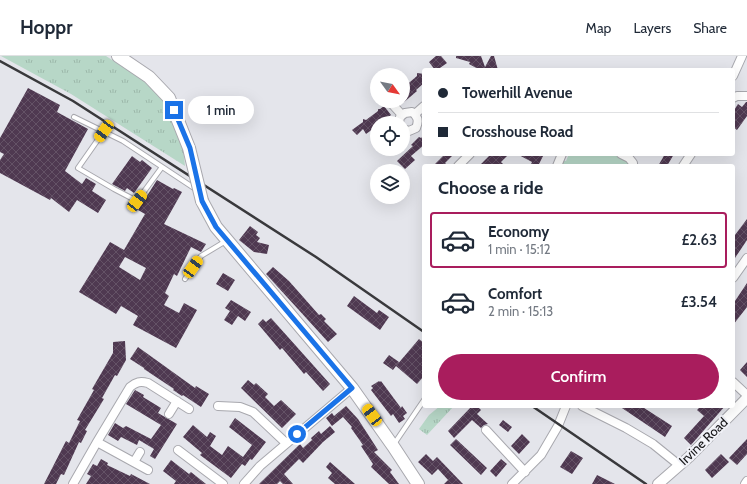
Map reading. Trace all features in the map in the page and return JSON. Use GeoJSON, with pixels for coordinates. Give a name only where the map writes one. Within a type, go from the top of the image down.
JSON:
{"type":"FeatureCollection","features":[{"type":"Feature","properties":{"kind":"main road"},"geometry":{"type":"LineString","coordinates":[[118,56],[149,77],[169,98],[190,148],[201,197],[216,227],[352,388],[418,484]]}},
{"type":"Feature","properties":{"kind":"street"},"geometry":{"type":"LineString","coordinates":[[735,72],[742,56]]}},
{"type":"Feature","properties":{"kind":"street"},"geometry":{"type":"LineString","coordinates":[[735,97],[747,96]]}},
{"type":"Feature","properties":{"kind":"street"},"geometry":{"type":"LineString","coordinates":[[396,108],[402,115],[408,112],[415,114]]}},
{"type":"Feature","properties":{"kind":"street"},"geometry":{"type":"LineString","coordinates":[[415,114],[422,108]]}},
{"type":"Feature","properties":{"kind":"street"},"geometry":{"type":"LineString","coordinates":[[410,131],[416,128],[418,121],[415,114]]}},
{"type":"Feature","properties":{"kind":"street"},"geometry":{"type":"LineString","coordinates":[[460,164],[468,156]]}},
{"type":"Feature","properties":{"kind":"street"},"geometry":{"type":"LineString","coordinates":[[625,156],[629,158],[633,164]]}},
{"type":"Feature","properties":{"kind":"street"},"geometry":{"type":"LineString","coordinates":[[735,275],[747,258]]}},
{"type":"Feature","properties":{"kind":"street"},"geometry":{"type":"LineString","coordinates":[[73,484],[130,387],[135,383],[148,383],[189,409]]}},
{"type":"Feature","properties":{"kind":"street"},"geometry":{"type":"LineString","coordinates":[[735,384],[747,394]]}},
{"type":"Feature","properties":{"kind":"street"},"geometry":{"type":"LineString","coordinates":[[244,484],[260,466],[352,388]]}},
{"type":"Feature","properties":{"kind":"street","name":"Irvine Road"},"geometry":{"type":"LineString","coordinates":[[658,484],[679,464],[689,457],[747,398]]}},
{"type":"Feature","properties":{"kind":"street"},"geometry":{"type":"LineString","coordinates":[[169,414],[177,401]]}},
{"type":"Feature","properties":{"kind":"street"},"geometry":{"type":"LineString","coordinates":[[218,406],[240,407],[253,412],[286,443]]}},
{"type":"Feature","properties":{"kind":"street"},"geometry":{"type":"LineString","coordinates":[[512,484],[541,455],[558,426],[565,408]]}},
{"type":"Feature","properties":{"kind":"street"},"geometry":{"type":"LineString","coordinates":[[586,408],[626,428],[653,444],[679,464]]}},
{"type":"Feature","properties":{"kind":"street"},"geometry":{"type":"LineString","coordinates":[[486,430],[525,472]]}},
{"type":"Feature","properties":{"kind":"street"},"geometry":{"type":"LineString","coordinates":[[97,442],[148,470]]}},
{"type":"Feature","properties":{"kind":"street"},"geometry":{"type":"LineString","coordinates":[[178,450],[223,484]]}},
{"type":"Feature","properties":{"kind":"street"},"geometry":{"type":"LineString","coordinates":[[134,462],[140,452]]}},
{"type":"Feature","properties":{"kind":"lane"},"geometry":{"type":"LineString","coordinates":[[74,117],[123,141],[162,167],[201,197]]}},
{"type":"Feature","properties":{"kind":"lane"},"geometry":{"type":"LineString","coordinates":[[104,131],[78,168],[137,201],[162,167]]}},
{"type":"Feature","properties":{"kind":"lane"},"geometry":{"type":"LineString","coordinates":[[185,279],[201,256],[227,241]]}},
{"type":"Feature","properties":{"kind":"lane"},"geometry":{"type":"LineString","coordinates":[[393,446],[422,403]]}},
{"type":"Feature","properties":{"kind":"green space"},"geometry":{"type":"Polygon","coordinates":[[[1,56],[106,56],[158,90],[172,112],[183,148],[185,166],[71,94],[1,56]]]}},
{"type":"Feature","properties":{"kind":"green space"},"geometry":{"type":"Polygon","coordinates":[[[568,156],[618,156],[626,160],[628,164],[561,164],[562,161],[566,161],[568,156]]]}},
{"type":"Feature","properties":{"kind":"green space"},"geometry":{"type":"Polygon","coordinates":[[[438,408],[452,408],[427,435],[419,429],[429,415],[438,408]]]}},
{"type":"Feature","properties":{"kind":"building"},"geometry":{"type":"Polygon","coordinates":[[[436,56],[441,56],[447,63],[440,68],[434,68],[429,62],[436,56]]]}},
{"type":"Feature","properties":{"kind":"building"},"geometry":{"type":"Polygon","coordinates":[[[456,56],[481,56],[485,67],[491,56],[494,56],[497,68],[476,68],[469,64],[470,62],[456,58],[456,56]]]}},
{"type":"Feature","properties":{"kind":"building"},"geometry":{"type":"Polygon","coordinates":[[[417,73],[422,74],[422,85],[410,97],[410,82],[417,76],[417,73]]]}},
{"type":"Feature","properties":{"kind":"building"},"geometry":{"type":"Polygon","coordinates":[[[28,88],[60,105],[57,112],[88,129],[65,171],[82,184],[86,178],[96,184],[92,191],[106,200],[98,213],[77,200],[69,212],[51,198],[50,200],[0,173],[0,160],[4,154],[0,152],[0,138],[28,88]]]}},
{"type":"Feature","properties":{"kind":"building"},"geometry":{"type":"Polygon","coordinates":[[[747,102],[747,116],[737,130],[735,128],[735,109],[738,104],[742,107],[747,102]]]}},
{"type":"Feature","properties":{"kind":"building"},"geometry":{"type":"Polygon","coordinates":[[[386,108],[391,115],[371,116],[378,111],[378,109],[386,108]]]}},
{"type":"Feature","properties":{"kind":"building"},"geometry":{"type":"Polygon","coordinates":[[[370,117],[370,131],[366,134],[363,129],[357,135],[352,130],[363,122],[363,119],[366,120],[370,117]]]}},
{"type":"Feature","properties":{"kind":"building"},"geometry":{"type":"Polygon","coordinates":[[[419,137],[422,137],[422,147],[411,156],[415,160],[410,164],[400,164],[397,161],[402,156],[410,156],[410,149],[413,146],[411,145],[419,137]]]}},
{"type":"Feature","properties":{"kind":"building"},"geometry":{"type":"Polygon","coordinates":[[[132,156],[140,162],[142,160],[152,168],[134,193],[127,188],[125,191],[112,184],[132,156]]]}},
{"type":"Feature","properties":{"kind":"building"},"geometry":{"type":"Polygon","coordinates":[[[443,156],[452,156],[445,163],[446,164],[435,164],[443,156]]]}},
{"type":"Feature","properties":{"kind":"building"},"geometry":{"type":"Polygon","coordinates":[[[489,156],[507,156],[501,162],[503,164],[481,164],[489,156]]]}},
{"type":"Feature","properties":{"kind":"building"},"geometry":{"type":"Polygon","coordinates":[[[521,156],[543,156],[539,164],[531,164],[532,162],[521,156]]]}},
{"type":"Feature","properties":{"kind":"building"},"geometry":{"type":"Polygon","coordinates":[[[664,156],[673,156],[668,164],[659,164],[664,156]]]}},
{"type":"Feature","properties":{"kind":"building"},"geometry":{"type":"Polygon","coordinates":[[[157,180],[182,192],[164,224],[206,244],[201,252],[191,247],[177,276],[174,274],[165,293],[169,296],[164,305],[179,313],[184,303],[197,310],[176,348],[133,325],[138,316],[121,306],[116,314],[79,292],[110,242],[124,250],[145,214],[138,210],[157,180]],[[125,257],[119,267],[140,280],[146,268],[125,257]]]}},
{"type":"Feature","properties":{"kind":"building"},"geometry":{"type":"Polygon","coordinates":[[[747,219],[747,240],[735,258],[735,235],[747,219]]]}},
{"type":"Feature","properties":{"kind":"building"},"geometry":{"type":"Polygon","coordinates":[[[250,226],[258,232],[256,235],[260,238],[257,242],[269,245],[267,254],[254,252],[239,240],[250,226]]]}},
{"type":"Feature","properties":{"kind":"building"},"geometry":{"type":"Polygon","coordinates":[[[273,267],[289,281],[319,315],[321,314],[326,319],[324,321],[337,334],[328,342],[266,274],[273,267]]]}},
{"type":"Feature","properties":{"kind":"building"},"geometry":{"type":"Polygon","coordinates":[[[223,273],[235,280],[228,291],[216,284],[223,273]]]}},
{"type":"Feature","properties":{"kind":"building"},"geometry":{"type":"Polygon","coordinates":[[[747,283],[747,307],[735,322],[735,301],[747,283]]]}},
{"type":"Feature","properties":{"kind":"building"},"geometry":{"type":"Polygon","coordinates":[[[354,296],[377,313],[379,310],[389,317],[380,330],[347,306],[354,296]]]}},
{"type":"Feature","properties":{"kind":"building"},"geometry":{"type":"Polygon","coordinates":[[[231,300],[251,312],[245,321],[238,316],[232,325],[224,320],[230,311],[225,308],[231,300]]]}},
{"type":"Feature","properties":{"kind":"building"},"geometry":{"type":"Polygon","coordinates":[[[271,318],[330,384],[323,391],[306,372],[304,374],[282,348],[280,350],[258,324],[263,319],[266,322],[271,318]]]}},
{"type":"Feature","properties":{"kind":"building"},"geometry":{"type":"Polygon","coordinates":[[[419,339],[422,341],[422,378],[417,384],[396,366],[419,339]]]}},
{"type":"Feature","properties":{"kind":"building"},"geometry":{"type":"Polygon","coordinates":[[[125,341],[126,360],[117,376],[115,375],[102,398],[104,399],[85,430],[87,431],[81,443],[79,442],[64,475],[61,474],[56,484],[44,484],[66,441],[69,443],[80,421],[77,420],[94,390],[92,389],[113,353],[113,342],[125,341]]]}},
{"type":"Feature","properties":{"kind":"building"},"geometry":{"type":"Polygon","coordinates":[[[138,347],[195,388],[196,386],[209,394],[201,407],[173,390],[174,389],[130,359],[138,347]]]}},
{"type":"Feature","properties":{"kind":"building"},"geometry":{"type":"Polygon","coordinates":[[[389,355],[399,362],[393,370],[383,363],[389,355]]]}},
{"type":"Feature","properties":{"kind":"building"},"geometry":{"type":"Polygon","coordinates":[[[747,362],[747,377],[740,370],[747,362]]]}},
{"type":"Feature","properties":{"kind":"building"},"geometry":{"type":"Polygon","coordinates":[[[248,380],[254,385],[256,383],[268,394],[265,397],[274,406],[281,400],[296,414],[282,428],[241,388],[248,380]]]}},
{"type":"Feature","properties":{"kind":"building"},"geometry":{"type":"Polygon","coordinates":[[[381,381],[401,408],[402,406],[407,413],[403,416],[405,419],[399,423],[393,414],[391,416],[371,390],[373,388],[371,386],[381,381]]]}},
{"type":"Feature","properties":{"kind":"building"},"geometry":{"type":"Polygon","coordinates":[[[135,390],[144,395],[143,397],[161,408],[158,413],[177,424],[155,459],[150,456],[154,449],[139,440],[137,445],[121,437],[118,441],[108,435],[115,423],[123,428],[126,426],[151,439],[161,425],[126,404],[135,390]]]}},
{"type":"Feature","properties":{"kind":"building"},"geometry":{"type":"Polygon","coordinates":[[[346,406],[358,419],[378,450],[374,452],[392,470],[390,472],[399,484],[389,484],[371,467],[373,464],[361,446],[363,445],[351,428],[352,427],[343,417],[332,426],[326,418],[332,413],[334,416],[346,406]]]}},
{"type":"Feature","properties":{"kind":"building"},"geometry":{"type":"Polygon","coordinates":[[[470,408],[479,408],[481,410],[477,414],[488,424],[481,428],[472,420],[454,438],[448,431],[470,408]]]}},
{"type":"Feature","properties":{"kind":"building"},"geometry":{"type":"Polygon","coordinates":[[[622,408],[644,408],[672,426],[665,437],[622,408]]]}},
{"type":"Feature","properties":{"kind":"building"},"geometry":{"type":"Polygon","coordinates":[[[699,408],[723,408],[691,445],[684,438],[704,416],[697,410],[699,408]]]}},
{"type":"Feature","properties":{"kind":"building"},"geometry":{"type":"Polygon","coordinates":[[[235,418],[266,442],[252,460],[250,459],[245,466],[242,464],[231,478],[200,455],[202,453],[183,437],[193,425],[207,437],[210,432],[216,436],[210,446],[222,455],[228,446],[243,457],[252,445],[229,427],[235,418]]]}},
{"type":"Feature","properties":{"kind":"building"},"geometry":{"type":"Polygon","coordinates":[[[503,420],[512,427],[508,432],[499,425],[503,420]]]}},
{"type":"Feature","properties":{"kind":"building"},"geometry":{"type":"Polygon","coordinates":[[[330,426],[335,432],[303,463],[299,459],[284,474],[293,484],[283,484],[280,481],[277,484],[259,484],[300,444],[303,448],[319,431],[321,434],[330,426]]]}},
{"type":"Feature","properties":{"kind":"building"},"geometry":{"type":"Polygon","coordinates":[[[522,434],[530,442],[519,454],[511,446],[522,434]]]}},
{"type":"Feature","properties":{"kind":"building"},"geometry":{"type":"Polygon","coordinates":[[[456,439],[487,468],[481,475],[450,445],[456,439]]]}},
{"type":"Feature","properties":{"kind":"building"},"geometry":{"type":"Polygon","coordinates":[[[747,439],[747,454],[737,465],[729,458],[747,439]]]}},
{"type":"Feature","properties":{"kind":"building"},"geometry":{"type":"Polygon","coordinates":[[[571,451],[583,458],[572,474],[560,467],[571,451]]]}},
{"type":"Feature","properties":{"kind":"building"},"geometry":{"type":"Polygon","coordinates":[[[426,454],[433,461],[437,457],[463,484],[444,484],[448,480],[438,469],[432,475],[418,462],[426,454]]]}},
{"type":"Feature","properties":{"kind":"building"},"geometry":{"type":"Polygon","coordinates":[[[721,454],[729,462],[712,478],[705,470],[721,454]]]}},
{"type":"Feature","properties":{"kind":"building"},"geometry":{"type":"Polygon","coordinates":[[[101,459],[108,463],[107,465],[130,476],[131,474],[150,484],[86,484],[91,476],[87,474],[93,464],[97,466],[101,459]]]}},
{"type":"Feature","properties":{"kind":"building"},"geometry":{"type":"Polygon","coordinates":[[[501,459],[507,464],[496,477],[490,471],[501,459]]]}},
{"type":"Feature","properties":{"kind":"building"},"geometry":{"type":"Polygon","coordinates":[[[171,460],[189,474],[191,472],[206,484],[174,484],[176,481],[163,471],[171,460]]]}},
{"type":"Feature","properties":{"kind":"building"},"geometry":{"type":"Polygon","coordinates":[[[330,462],[355,484],[335,484],[328,478],[332,473],[326,467],[330,462]]]}},
{"type":"Feature","properties":{"kind":"building"},"geometry":{"type":"Polygon","coordinates":[[[597,475],[615,484],[592,484],[597,475]]]}},
{"type":"Feature","properties":{"kind":"railway"},"geometry":{"type":"LineString","coordinates":[[0,61],[73,101],[316,257],[422,331]]}},
{"type":"Feature","properties":{"kind":"railway"},"geometry":{"type":"LineString","coordinates":[[535,408],[646,484]]}},
{"type":"Feature","properties":{"kind":"route"},"geometry":{"type":"LineString","coordinates":[[174,110],[190,148],[202,201],[216,227],[352,388],[297,434]]}}]}
